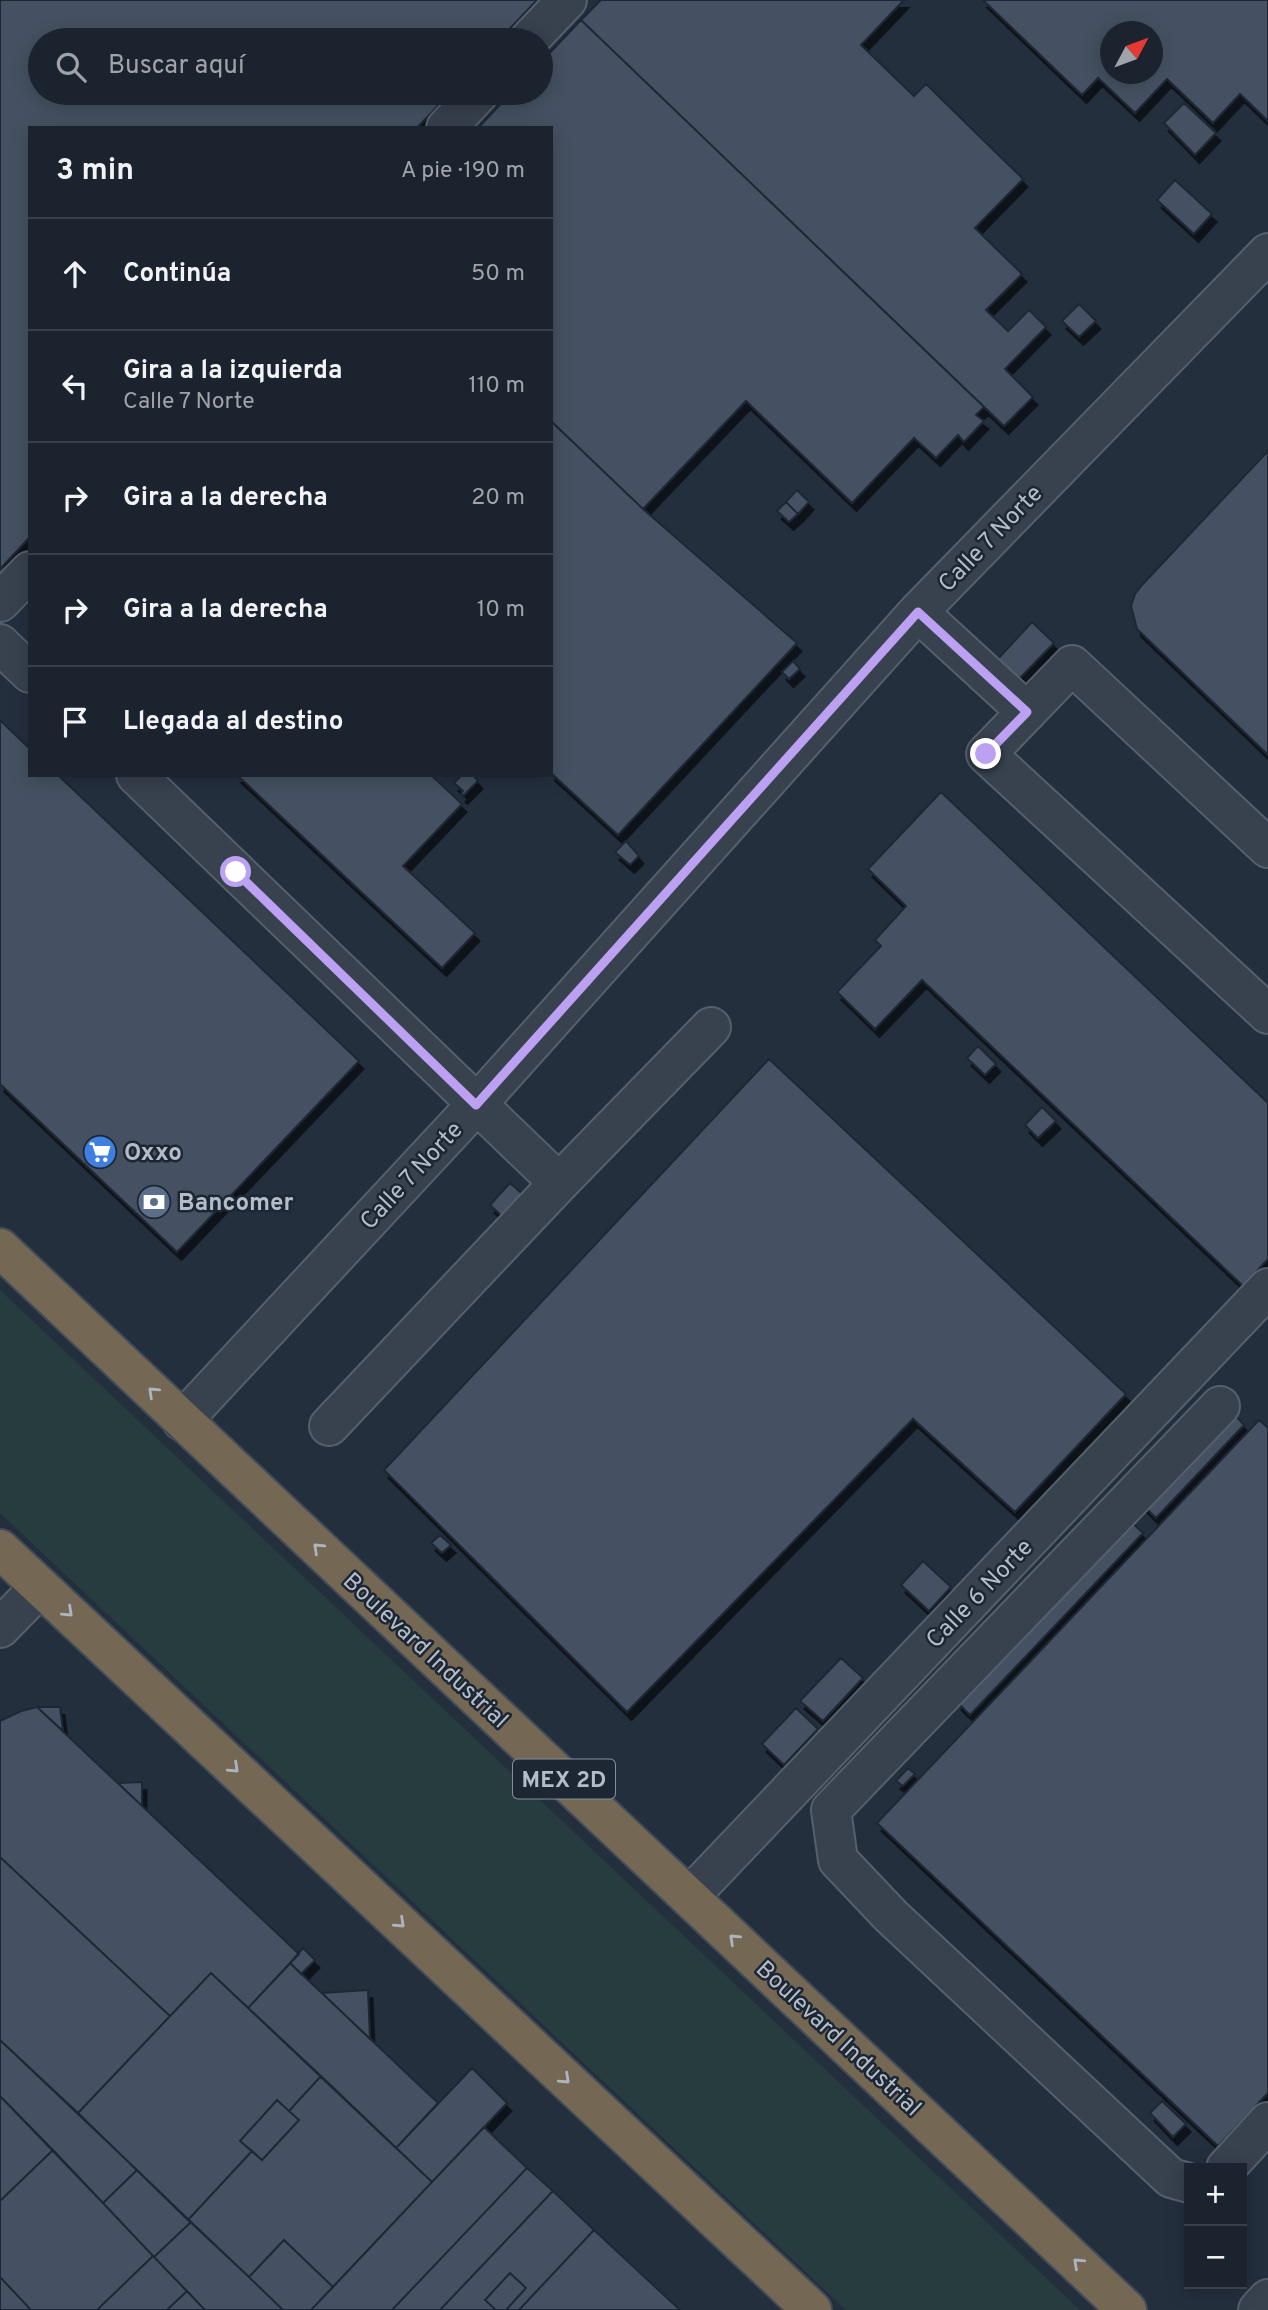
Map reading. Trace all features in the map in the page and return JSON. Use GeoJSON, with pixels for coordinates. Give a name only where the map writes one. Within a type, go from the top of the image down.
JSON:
{"type":"FeatureCollection","features":[{"type":"Feature","properties":{"kind":"highway","name":"Boulevard Industrial"},"geometry":{"type":"LineString","coordinates":[[0,1248],[1127,2310]]}},
{"type":"Feature","properties":{"kind":"highway"},"geometry":{"type":"LineString","coordinates":[[0,1549],[798,2306]]}},
{"type":"Feature","properties":{"kind":"street"},"geometry":{"type":"LineString","coordinates":[[540,28],[566,0]]}},
{"type":"Feature","properties":{"kind":"street"},"geometry":{"type":"LineString","coordinates":[[448,126],[468,105]]}},
{"type":"Feature","properties":{"kind":"street","name":"Calle 7 Norte"},"geometry":{"type":"LineString","coordinates":[[183,1421],[476,1105],[918,612],[1268,253]]}},
{"type":"Feature","properties":{"kind":"street"},"geometry":{"type":"LineString","coordinates":[[0,602],[28,572]]}},
{"type":"Feature","properties":{"kind":"street"},"geometry":{"type":"LineString","coordinates":[[918,612],[1027,712]]}},
{"type":"Feature","properties":{"kind":"street"},"geometry":{"type":"LineString","coordinates":[[0,644],[28,671]]}},
{"type":"Feature","properties":{"kind":"street"},"geometry":{"type":"LineString","coordinates":[[1268,848],[1072,665],[986,754],[1268,1014]]}},
{"type":"Feature","properties":{"kind":"street"},"geometry":{"type":"LineString","coordinates":[[137,777],[559,1183]]}},
{"type":"Feature","properties":{"kind":"street"},"geometry":{"type":"LineString","coordinates":[[329,1426],[559,1183],[712,1027]]}},
{"type":"Feature","properties":{"kind":"street","name":"Calle 6 Norte"},"geometry":{"type":"LineString","coordinates":[[690,1897],[1268,1288]]}},
{"type":"Feature","properties":{"kind":"street"},"geometry":{"type":"LineString","coordinates":[[1184,2182],[1171,2178],[891,1916],[838,1860],[831,1810],[1220,1406]]}},
{"type":"Feature","properties":{"kind":"street"},"geometry":{"type":"LineString","coordinates":[[0,1628],[40,1587]]}},
{"type":"Feature","properties":{"kind":"street"},"geometry":{"type":"LineString","coordinates":[[1231,2163],[1268,2122]]}},
{"type":"Feature","properties":{"kind":"street"},"geometry":{"type":"LineString","coordinates":[[1258,2310],[1268,2299]]}},
{"type":"Feature","properties":{"kind":"green space"},"geometry":{"type":"Polygon","coordinates":[[[0,1290],[1080,2310],[846,2310],[0,1513],[0,1290]]]}},
{"type":"Feature","properties":{"kind":"building"},"geometry":{"type":"Polygon","coordinates":[[[0,0],[537,0],[510,28],[28,28],[28,105],[439,105],[419,126],[28,126],[28,539],[0,569],[0,0]]]}},
{"type":"Feature","properties":{"kind":"building"},"geometry":{"type":"Polygon","coordinates":[[[601,0],[904,0],[861,45],[914,96],[926,84],[1023,179],[975,228],[1022,274],[986,310],[1008,331],[1029,310],[1046,327],[1005,369],[1033,397],[1004,426],[581,20],[601,0]]]}},
{"type":"Feature","properties":{"kind":"building"},"geometry":{"type":"Polygon","coordinates":[[[983,0],[1268,0],[1268,121],[1240,94],[1213,123],[1167,79],[1163,83],[1163,21],[1100,21],[1100,80],[1098,78],[1082,95],[983,0]]]}},
{"type":"Feature","properties":{"kind":"building"},"geometry":{"type":"Polygon","coordinates":[[[581,20],[984,407],[976,415],[984,421],[964,442],[958,435],[936,458],[914,438],[852,503],[746,401],[643,509],[553,423],[553,126],[480,126],[500,105],[553,105],[553,49],[581,20]]]}},
{"type":"Feature","properties":{"kind":"building"},"geometry":{"type":"Polygon","coordinates":[[[1104,84],[1162,84],[1135,113],[1104,84]]]}},
{"type":"Feature","properties":{"kind":"building"},"geometry":{"type":"Polygon","coordinates":[[[1184,103],[1216,133],[1195,155],[1164,123],[1184,103]]]}},
{"type":"Feature","properties":{"kind":"building"},"geometry":{"type":"Polygon","coordinates":[[[1175,180],[1212,214],[1194,234],[1157,200],[1175,180]]]}},
{"type":"Feature","properties":{"kind":"building"},"geometry":{"type":"Polygon","coordinates":[[[1079,304],[1096,321],[1079,337],[1062,321],[1079,304]]]}},
{"type":"Feature","properties":{"kind":"building"},"geometry":{"type":"Polygon","coordinates":[[[553,423],[643,509],[797,643],[618,835],[553,775],[553,423]]]}},
{"type":"Feature","properties":{"kind":"building"},"geometry":{"type":"Polygon","coordinates":[[[1268,451],[1268,755],[1137,629],[1131,606],[1142,585],[1268,451]]]}},
{"type":"Feature","properties":{"kind":"building"},"geometry":{"type":"Polygon","coordinates":[[[797,490],[809,502],[798,514],[786,502],[797,490]]]}},
{"type":"Feature","properties":{"kind":"building"},"geometry":{"type":"Polygon","coordinates":[[[786,502],[798,514],[789,522],[777,511],[786,502]]]}},
{"type":"Feature","properties":{"kind":"building"},"geometry":{"type":"Polygon","coordinates":[[[1032,622],[1054,643],[1017,681],[996,661],[1032,622]]]}},
{"type":"Feature","properties":{"kind":"building"},"geometry":{"type":"Polygon","coordinates":[[[793,661],[800,669],[789,679],[782,672],[793,661]]]}},
{"type":"Feature","properties":{"kind":"building"},"geometry":{"type":"Polygon","coordinates":[[[0,720],[28,747],[28,777],[60,777],[359,1061],[177,1252],[0,1084],[0,720]]]}},
{"type":"Feature","properties":{"kind":"building"},"geometry":{"type":"Polygon","coordinates":[[[239,777],[433,777],[462,804],[403,866],[475,933],[442,968],[239,777]]]}},
{"type":"Feature","properties":{"kind":"building"},"geometry":{"type":"Polygon","coordinates":[[[460,777],[475,777],[478,781],[463,796],[463,791],[454,783],[460,777]]]}},
{"type":"Feature","properties":{"kind":"building"},"geometry":{"type":"Polygon","coordinates":[[[941,792],[1268,1103],[1268,1259],[1243,1286],[922,980],[875,1029],[837,992],[881,946],[875,940],[906,906],[868,869],[941,792]]]}},
{"type":"Feature","properties":{"kind":"building"},"geometry":{"type":"Polygon","coordinates":[[[626,841],[639,856],[630,865],[615,852],[626,841]]]}},
{"type":"Feature","properties":{"kind":"building"},"geometry":{"type":"Polygon","coordinates":[[[978,1046],[996,1064],[985,1075],[967,1058],[978,1046]]]}},
{"type":"Feature","properties":{"kind":"building"},"geometry":{"type":"Polygon","coordinates":[[[769,1059],[1126,1394],[1015,1512],[913,1419],[627,1712],[384,1470],[769,1059]]]}},
{"type":"Feature","properties":{"kind":"building"},"geometry":{"type":"Polygon","coordinates":[[[1042,1107],[1056,1121],[1038,1138],[1025,1125],[1042,1107]]]}},
{"type":"Feature","properties":{"kind":"building"},"geometry":{"type":"Polygon","coordinates":[[[510,1183],[528,1199],[507,1221],[490,1205],[510,1183]]]}},
{"type":"Feature","properties":{"kind":"building"},"geometry":{"type":"Polygon","coordinates":[[[1236,1416],[1244,1425],[1156,1518],[1142,1504],[1236,1416]]]}},
{"type":"Feature","properties":{"kind":"building"},"geometry":{"type":"Polygon","coordinates":[[[1259,1420],[1268,1428],[1268,2093],[1218,2146],[877,1823],[1259,1420]]]}},
{"type":"Feature","properties":{"kind":"building"},"geometry":{"type":"Polygon","coordinates":[[[1129,1520],[1143,1533],[970,1715],[957,1702],[1129,1520]]]}},
{"type":"Feature","properties":{"kind":"building"},"geometry":{"type":"Polygon","coordinates":[[[440,1535],[451,1545],[442,1553],[431,1543],[440,1535]]]}},
{"type":"Feature","properties":{"kind":"building"},"geometry":{"type":"Polygon","coordinates":[[[923,1561],[951,1587],[929,1611],[901,1585],[923,1561]]]}},
{"type":"Feature","properties":{"kind":"building"},"geometry":{"type":"Polygon","coordinates":[[[841,1658],[863,1678],[823,1721],[800,1701],[841,1658]]]}},
{"type":"Feature","properties":{"kind":"building"},"geometry":{"type":"Polygon","coordinates":[[[37,1707],[60,1707],[63,1731],[37,1707]]]}},
{"type":"Feature","properties":{"kind":"building"},"geometry":{"type":"Polygon","coordinates":[[[37,1707],[299,1954],[248,2008],[211,1973],[170,2016],[0,1857],[0,1721],[37,1707]]]}},
{"type":"Feature","properties":{"kind":"building"},"geometry":{"type":"Polygon","coordinates":[[[796,1708],[818,1729],[784,1765],[762,1744],[796,1708]]]}},
{"type":"Feature","properties":{"kind":"building"},"geometry":{"type":"Polygon","coordinates":[[[908,1768],[915,1774],[903,1786],[896,1781],[908,1768]]]}},
{"type":"Feature","properties":{"kind":"building"},"geometry":{"type":"Polygon","coordinates":[[[142,1782],[142,1806],[118,1783],[142,1782]]]}},
{"type":"Feature","properties":{"kind":"building"},"geometry":{"type":"Polygon","coordinates":[[[0,1857],[170,2016],[78,2113],[0,2040],[0,1857]]]}},
{"type":"Feature","properties":{"kind":"building"},"geometry":{"type":"Polygon","coordinates":[[[303,1948],[315,1960],[301,1974],[290,1963],[303,1948]]]}},
{"type":"Feature","properties":{"kind":"building"},"geometry":{"type":"Polygon","coordinates":[[[290,1963],[438,2103],[396,2148],[248,2008],[290,1963]]]}},
{"type":"Feature","properties":{"kind":"building"},"geometry":{"type":"Polygon","coordinates":[[[211,1973],[321,2076],[289,2111],[277,2100],[240,2141],[252,2151],[188,2220],[78,2113],[211,1973]]]}},
{"type":"Feature","properties":{"kind":"building"},"geometry":{"type":"Polygon","coordinates":[[[368,1990],[370,2039],[322,1993],[368,1990]]]}},
{"type":"Feature","properties":{"kind":"building"},"geometry":{"type":"Polygon","coordinates":[[[0,2040],[137,2170],[103,2203],[0,2096],[0,2040]]]}},
{"type":"Feature","properties":{"kind":"building"},"geometry":{"type":"Polygon","coordinates":[[[472,2068],[507,2103],[432,2182],[396,2148],[472,2068]]]}},
{"type":"Feature","properties":{"kind":"building"},"geometry":{"type":"Polygon","coordinates":[[[321,2076],[432,2182],[333,2287],[284,2240],[249,2277],[188,2220],[252,2151],[262,2160],[299,2120],[289,2111],[321,2076]]]}},
{"type":"Feature","properties":{"kind":"building"},"geometry":{"type":"Polygon","coordinates":[[[0,2096],[53,2150],[0,2201],[0,2096]]]}},
{"type":"Feature","properties":{"kind":"building"},"geometry":{"type":"Polygon","coordinates":[[[277,2100],[299,2120],[262,2160],[240,2141],[277,2100]]]}},
{"type":"Feature","properties":{"kind":"building"},"geometry":{"type":"Polygon","coordinates":[[[1162,2101],[1186,2124],[1173,2137],[1150,2113],[1162,2101]]]}},
{"type":"Feature","properties":{"kind":"building"},"geometry":{"type":"Polygon","coordinates":[[[484,2127],[527,2168],[392,2310],[311,2310],[484,2127]]]}},
{"type":"Feature","properties":{"kind":"building"},"geometry":{"type":"Polygon","coordinates":[[[53,2150],[153,2256],[97,2310],[31,2310],[0,2277],[0,2201],[53,2150]]]}},
{"type":"Feature","properties":{"kind":"building"},"geometry":{"type":"Polygon","coordinates":[[[527,2168],[553,2191],[440,2310],[392,2310],[527,2168]]]}},
{"type":"Feature","properties":{"kind":"building"},"geometry":{"type":"Polygon","coordinates":[[[137,2170],[191,2222],[154,2257],[103,2203],[137,2170]]]}},
{"type":"Feature","properties":{"kind":"building"},"geometry":{"type":"Polygon","coordinates":[[[553,2191],[594,2230],[519,2310],[506,2310],[526,2288],[510,2273],[485,2300],[496,2310],[440,2310],[553,2191]]]}},
{"type":"Feature","properties":{"kind":"building"},"geometry":{"type":"Polygon","coordinates":[[[191,2222],[283,2310],[205,2310],[154,2257],[191,2222]]]}},
{"type":"Feature","properties":{"kind":"building"},"geometry":{"type":"Polygon","coordinates":[[[594,2230],[680,2310],[519,2310],[594,2230]]]}},
{"type":"Feature","properties":{"kind":"building"},"geometry":{"type":"Polygon","coordinates":[[[284,2240],[333,2287],[311,2310],[283,2310],[249,2277],[284,2240]]]}},
{"type":"Feature","properties":{"kind":"building"},"geometry":{"type":"Polygon","coordinates":[[[153,2256],[187,2291],[167,2310],[97,2310],[153,2256]]]}},
{"type":"Feature","properties":{"kind":"building"},"geometry":{"type":"Polygon","coordinates":[[[510,2273],[526,2288],[506,2310],[496,2310],[485,2300],[510,2273]]]}},
{"type":"Feature","properties":{"kind":"building"},"geometry":{"type":"Polygon","coordinates":[[[0,2277],[31,2310],[0,2310],[0,2277]]]}},
{"type":"Feature","properties":{"kind":"building"},"geometry":{"type":"Polygon","coordinates":[[[187,2291],[205,2310],[167,2310],[187,2291]]]}},
{"type":"Feature","properties":{"kind":"place","name":"Oxxo"},"geometry":{"type":"Point","coordinates":[100,1152]}},
{"type":"Feature","properties":{"kind":"place","name":"Bancomer"},"geometry":{"type":"Point","coordinates":[154,1202]}},
{"type":"Feature","properties":{"kind":"route"},"geometry":{"type":"LineString","coordinates":[[236,872],[476,1105],[918,612],[1027,712],[986,754]]}}]}
